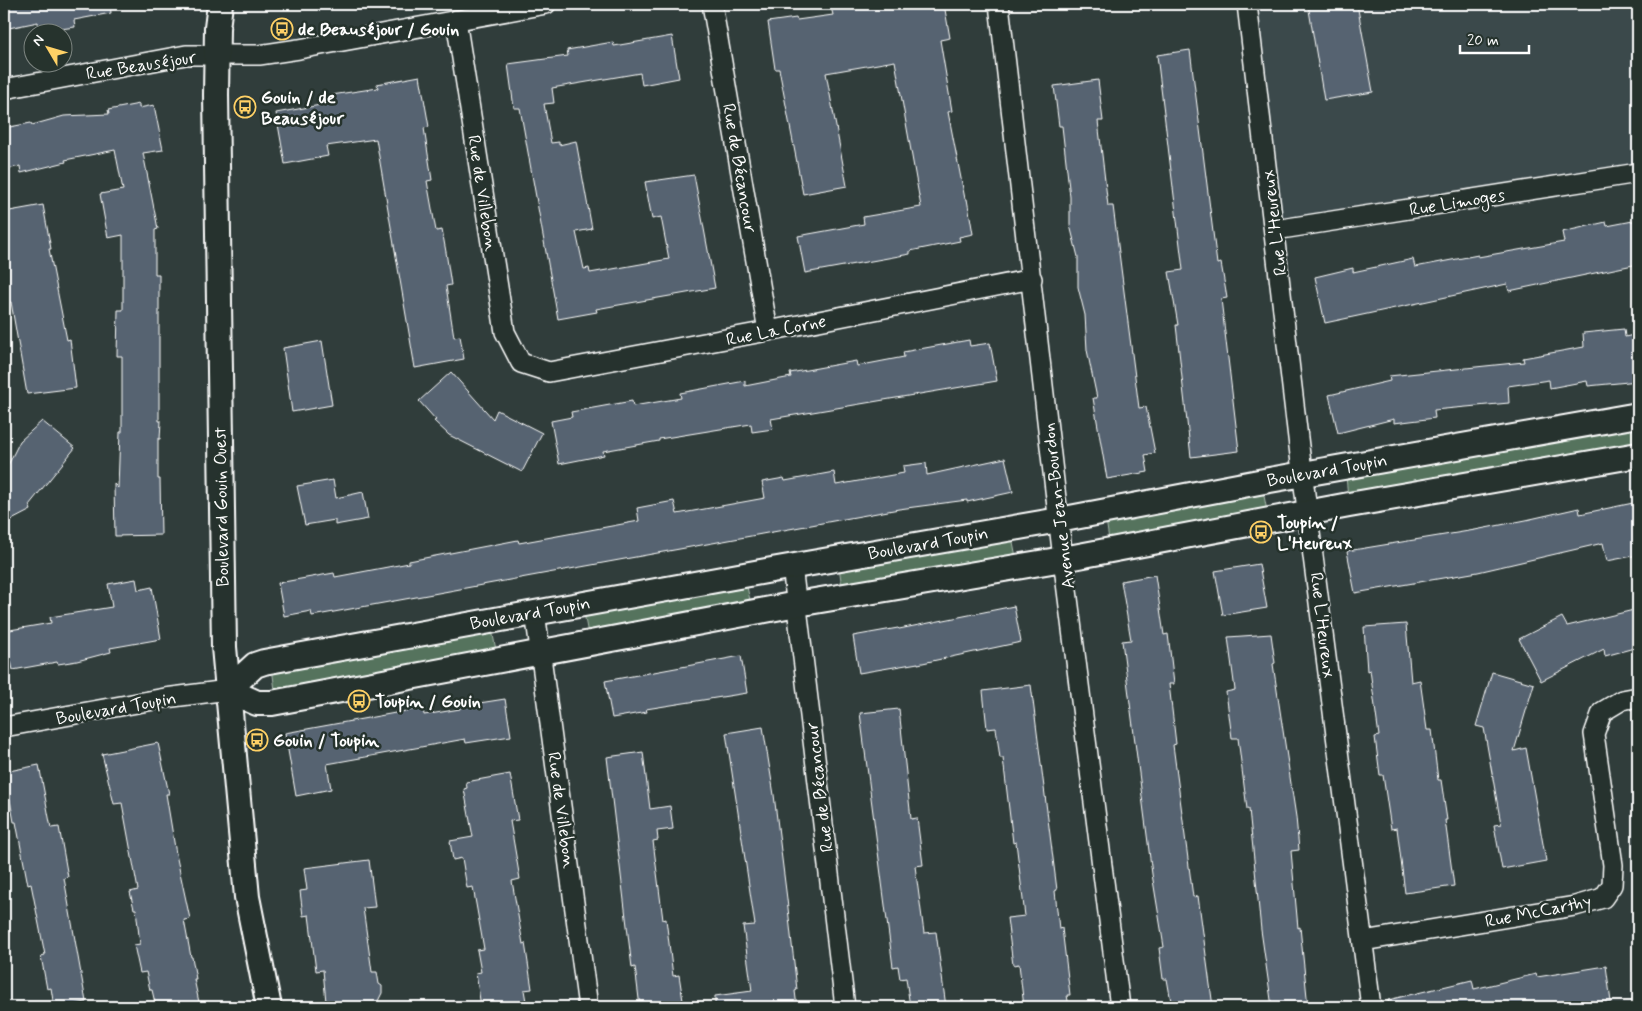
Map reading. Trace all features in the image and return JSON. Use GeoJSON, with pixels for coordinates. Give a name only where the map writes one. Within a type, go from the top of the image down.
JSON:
{"type":"FeatureCollection","features":[{"type":"Feature","properties":{"kind":"street","name":"Boulevard Gouin Ouest"},"geometry":{"type":"LineString","coordinates":[[220,4],[217,54],[221,564],[224,647],[232,755],[247,897],[269,1007]]}},
{"type":"Feature","properties":{"kind":"street","name":"Rue Beauséjour"},"geometry":{"type":"LineString","coordinates":[[4,89],[186,55],[259,55],[275,53],[546,4]]}},
{"type":"Feature","properties":{"kind":"street","name":"Rue de Bécancour"},"geometry":{"type":"LineString","coordinates":[[712,4],[768,331]]}},
{"type":"Feature","properties":{"kind":"street","name":"Avenue Jean-Bourdon"},"geometry":{"type":"LineString","coordinates":[[999,4],[1063,559],[1120,1007]]}},
{"type":"Feature","properties":{"kind":"street","name":"Rue L'Heureux"},"geometry":{"type":"LineString","coordinates":[[1247,4],[1303,474],[1371,1007]]}},
{"type":"Feature","properties":{"kind":"street","name":"Rue de Villebon"},"geometry":{"type":"LineString","coordinates":[[456,20],[505,332],[521,363]]}},
{"type":"Feature","properties":{"kind":"street","name":"Rue Limoges"},"geometry":{"type":"LineString","coordinates":[[1275,230],[1638,173]]}},
{"type":"Feature","properties":{"kind":"street","name":"Rue La Corne"},"geometry":{"type":"LineString","coordinates":[[521,363],[549,372],[1032,279]]}},
{"type":"Feature","properties":{"kind":"street","name":"Boulevard Toupin"},"geometry":{"type":"LineString","coordinates":[[4,727],[166,698],[228,690],[255,665],[264,662],[1638,415]]}},
{"type":"Feature","properties":{"kind":"street"},"geometry":{"type":"LineString","coordinates":[[228,690],[257,703],[272,702],[798,604],[1063,559],[1308,513],[1638,455]]}},
{"type":"Feature","properties":{"kind":"street","name":"Rue de Bécancour"},"geometry":{"type":"LineString","coordinates":[[792,566],[845,1007]]}},
{"type":"Feature","properties":{"kind":"street","name":"Rue de Villebon"},"geometry":{"type":"LineString","coordinates":[[535,612],[588,1007]]}},
{"type":"Feature","properties":{"kind":"street","name":"Rue McCarthy"},"geometry":{"type":"LineString","coordinates":[[1363,941],[1575,906],[1603,898],[1612,884],[1613,865],[1594,734],[1602,712],[1622,700],[1638,696]]}},
{"type":"Feature","properties":{"kind":"shaded area"},"geometry":{"type":"Polygon","coordinates":[[[1247,4],[1638,4],[1638,173],[1275,230],[1247,4]]]}},
{"type":"Feature","properties":{"kind":"green space"},"geometry":{"type":"Polygon","coordinates":[[[1638,424],[1638,445],[1348,497],[1346,476],[1638,424]]]}},
{"type":"Feature","properties":{"kind":"green space"},"geometry":{"type":"Polygon","coordinates":[[[1263,491],[1267,511],[1109,540],[1106,519],[1263,491]]]}},
{"type":"Feature","properties":{"kind":"green space"},"geometry":{"type":"Polygon","coordinates":[[[1012,537],[1016,557],[842,587],[839,567],[1012,537]]]}},
{"type":"Feature","properties":{"kind":"green space"},"geometry":{"type":"Polygon","coordinates":[[[746,583],[751,604],[588,634],[584,613],[746,583]]]}},
{"type":"Feature","properties":{"kind":"green space"},"geometry":{"type":"Polygon","coordinates":[[[492,630],[496,650],[275,690],[272,668],[492,630]]]}},
{"type":"Feature","properties":{"kind":"building"},"geometry":{"type":"Polygon","coordinates":[[[4,4],[110,4],[111,13],[74,20],[75,27],[72,27],[72,22],[22,22],[22,25],[4,29],[4,4]]]}},
{"type":"Feature","properties":{"kind":"building"},"geometry":{"type":"Polygon","coordinates":[[[849,4],[944,4],[950,38],[940,40],[952,111],[948,112],[973,234],[959,237],[960,241],[910,251],[910,254],[805,273],[798,236],[864,224],[863,217],[921,207],[895,61],[826,73],[847,186],[803,194],[779,69],[775,69],[768,22],[833,15],[831,7],[849,4]]]}},
{"type":"Feature","properties":{"kind":"building"},"geometry":{"type":"Polygon","coordinates":[[[1308,4],[1357,4],[1373,92],[1324,100],[1308,4]]]}},
{"type":"Feature","properties":{"kind":"building"},"geometry":{"type":"Polygon","coordinates":[[[672,36],[679,78],[642,85],[640,73],[552,88],[554,103],[544,104],[551,143],[559,142],[559,145],[576,141],[592,229],[576,232],[584,269],[589,268],[590,273],[669,259],[661,217],[652,219],[645,182],[694,175],[715,288],[596,309],[597,312],[558,319],[520,108],[514,108],[508,64],[568,56],[567,50],[613,42],[614,46],[672,36]]]}},
{"type":"Feature","properties":{"kind":"building"},"geometry":{"type":"Polygon","coordinates":[[[1190,50],[1217,264],[1221,263],[1227,298],[1221,299],[1239,451],[1191,457],[1176,325],[1178,325],[1169,272],[1183,270],[1157,55],[1190,50]]]}},
{"type":"Feature","properties":{"kind":"building"},"geometry":{"type":"Polygon","coordinates":[[[420,76],[429,127],[424,128],[432,180],[427,181],[436,231],[442,230],[446,252],[451,285],[446,286],[454,337],[460,336],[464,359],[415,368],[376,139],[326,146],[328,156],[285,164],[276,113],[326,104],[325,96],[378,88],[377,84],[420,76]]]}},
{"type":"Feature","properties":{"kind":"building"},"geometry":{"type":"Polygon","coordinates":[[[1098,80],[1103,121],[1098,121],[1108,206],[1113,206],[1139,408],[1146,407],[1155,453],[1145,455],[1148,472],[1107,479],[1093,398],[1097,398],[1087,350],[1085,315],[1078,287],[1078,257],[1070,225],[1070,197],[1062,126],[1059,126],[1054,86],[1098,80]]]}},
{"type":"Feature","properties":{"kind":"building"},"geometry":{"type":"Polygon","coordinates":[[[139,104],[139,108],[154,105],[163,150],[143,153],[158,229],[155,230],[155,274],[159,274],[159,421],[161,421],[160,439],[158,439],[158,479],[160,479],[161,535],[115,536],[114,484],[118,488],[120,432],[122,432],[122,356],[117,356],[118,310],[123,310],[123,235],[108,238],[100,194],[123,190],[115,150],[65,160],[66,162],[21,173],[20,166],[4,170],[4,128],[31,123],[32,125],[64,116],[109,114],[108,110],[139,104]]]}},
{"type":"Feature","properties":{"kind":"building"},"geometry":{"type":"Polygon","coordinates":[[[43,205],[51,249],[49,249],[67,340],[70,339],[76,388],[27,394],[11,302],[7,302],[4,285],[6,284],[4,271],[4,212],[43,205]]]}},
{"type":"Feature","properties":{"kind":"building"},"geometry":{"type":"Polygon","coordinates":[[[1638,220],[1638,264],[1509,291],[1507,284],[1325,323],[1315,277],[1353,268],[1353,272],[1413,259],[1415,267],[1564,242],[1562,232],[1606,222],[1607,226],[1638,220]]]}},
{"type":"Feature","properties":{"kind":"building"},"geometry":{"type":"Polygon","coordinates":[[[1624,329],[1625,337],[1638,334],[1638,381],[1588,386],[1587,381],[1550,388],[1549,380],[1508,386],[1509,403],[1434,410],[1435,418],[1394,423],[1394,419],[1338,433],[1329,395],[1390,381],[1389,376],[1524,362],[1523,358],[1584,347],[1583,333],[1624,329]]]}},
{"type":"Feature","properties":{"kind":"building"},"geometry":{"type":"Polygon","coordinates":[[[969,340],[970,346],[990,343],[997,381],[771,419],[773,429],[752,432],[751,424],[659,439],[659,441],[603,451],[604,455],[559,464],[551,421],[572,417],[571,412],[632,401],[633,406],[681,398],[680,393],[745,381],[745,386],[791,377],[790,373],[856,361],[857,366],[904,357],[903,352],[969,340]]]}},
{"type":"Feature","properties":{"kind":"building"},"geometry":{"type":"Polygon","coordinates":[[[322,341],[332,405],[292,412],[283,348],[322,341]]]}},
{"type":"Feature","properties":{"kind":"building"},"geometry":{"type":"Polygon","coordinates":[[[451,372],[493,419],[497,410],[542,433],[522,472],[449,435],[434,421],[436,420],[419,401],[451,372]]]}},
{"type":"Feature","properties":{"kind":"building"},"geometry":{"type":"Polygon","coordinates":[[[42,421],[75,448],[29,505],[31,510],[4,524],[4,468],[7,467],[20,441],[42,421]]]}},
{"type":"Feature","properties":{"kind":"building"},"geometry":{"type":"Polygon","coordinates":[[[1005,458],[1013,492],[967,502],[967,500],[899,509],[312,616],[311,611],[284,616],[278,583],[334,573],[335,577],[518,540],[519,543],[639,521],[637,508],[674,501],[677,514],[765,498],[762,482],[784,478],[785,481],[834,472],[836,485],[904,473],[903,466],[926,463],[927,475],[1005,458]]]}},
{"type":"Feature","properties":{"kind":"building"},"geometry":{"type":"Polygon","coordinates":[[[333,480],[336,498],[363,492],[368,519],[335,525],[335,520],[305,525],[297,486],[333,480]]]}},
{"type":"Feature","properties":{"kind":"building"},"geometry":{"type":"Polygon","coordinates":[[[1638,502],[1638,555],[1607,561],[1603,543],[1478,572],[1355,593],[1347,551],[1475,530],[1579,508],[1580,514],[1638,502]]]}},
{"type":"Feature","properties":{"kind":"building"},"geometry":{"type":"Polygon","coordinates":[[[1259,564],[1267,608],[1223,615],[1215,571],[1259,564]]]}},
{"type":"Feature","properties":{"kind":"building"},"geometry":{"type":"Polygon","coordinates":[[[1155,575],[1164,635],[1168,634],[1174,684],[1169,684],[1176,744],[1173,745],[1193,897],[1198,896],[1213,1007],[1172,1007],[1167,979],[1163,979],[1159,948],[1164,947],[1152,874],[1122,641],[1131,640],[1121,581],[1155,575]]]}},
{"type":"Feature","properties":{"kind":"building"},"geometry":{"type":"Polygon","coordinates":[[[136,579],[138,590],[152,587],[161,639],[110,648],[111,652],[58,664],[57,662],[13,670],[11,661],[4,662],[4,631],[51,623],[50,617],[112,607],[108,584],[136,579]]]}},
{"type":"Feature","properties":{"kind":"building"},"geometry":{"type":"Polygon","coordinates":[[[1014,606],[1021,642],[918,664],[859,673],[853,636],[899,629],[1014,606]]]}},
{"type":"Feature","properties":{"kind":"building"},"geometry":{"type":"Polygon","coordinates":[[[1638,609],[1638,647],[1605,656],[1604,649],[1541,681],[1519,639],[1562,617],[1567,626],[1638,609]]]}},
{"type":"Feature","properties":{"kind":"building"},"geometry":{"type":"Polygon","coordinates":[[[1406,624],[1411,682],[1420,680],[1427,730],[1432,730],[1438,780],[1441,780],[1447,820],[1445,820],[1454,886],[1405,893],[1397,828],[1391,829],[1383,775],[1380,775],[1375,737],[1379,736],[1370,670],[1367,671],[1364,627],[1406,624]]]}},
{"type":"Feature","properties":{"kind":"building"},"geometry":{"type":"Polygon","coordinates":[[[1271,634],[1275,663],[1273,664],[1296,817],[1299,850],[1291,851],[1308,1007],[1272,1007],[1261,930],[1249,809],[1247,809],[1238,738],[1232,738],[1226,692],[1235,690],[1228,637],[1271,634]]]}},
{"type":"Feature","properties":{"kind":"building"},"geometry":{"type":"Polygon","coordinates":[[[741,656],[747,693],[646,709],[647,712],[612,718],[605,681],[741,656]]]}},
{"type":"Feature","properties":{"kind":"building"},"geometry":{"type":"Polygon","coordinates":[[[1492,672],[1534,684],[1514,751],[1526,748],[1546,861],[1502,869],[1494,825],[1501,824],[1484,728],[1476,726],[1492,672]]]}},
{"type":"Feature","properties":{"kind":"building"},"geometry":{"type":"Polygon","coordinates":[[[1031,685],[1057,890],[1055,891],[1059,929],[1062,928],[1070,995],[1067,995],[1069,1007],[1024,1007],[1019,964],[1013,965],[1007,918],[1025,916],[1016,842],[1013,843],[1003,758],[1000,758],[996,728],[987,729],[983,691],[1031,685]]]}},
{"type":"Feature","properties":{"kind":"building"},"geometry":{"type":"Polygon","coordinates":[[[505,699],[511,736],[466,743],[465,739],[327,764],[331,789],[296,796],[285,733],[423,708],[424,715],[460,709],[460,706],[505,699]]]}},
{"type":"Feature","properties":{"kind":"building"},"geometry":{"type":"Polygon","coordinates":[[[899,709],[911,819],[917,818],[923,865],[915,866],[924,933],[936,932],[946,1007],[910,1007],[906,978],[900,979],[898,966],[893,967],[860,713],[899,709]]]}},
{"type":"Feature","properties":{"kind":"building"},"geometry":{"type":"Polygon","coordinates":[[[763,727],[787,899],[797,990],[795,991],[797,1007],[715,1007],[715,996],[752,991],[743,926],[755,925],[726,733],[763,727]]]}},
{"type":"Feature","properties":{"kind":"building"},"geometry":{"type":"Polygon","coordinates":[[[158,743],[169,794],[166,794],[176,854],[190,919],[184,920],[200,1007],[156,1007],[146,972],[140,973],[134,945],[140,944],[136,909],[134,909],[130,892],[138,890],[122,803],[114,804],[102,754],[158,743]]]}},
{"type":"Feature","properties":{"kind":"building"},"geometry":{"type":"Polygon","coordinates":[[[643,752],[650,809],[670,806],[673,829],[657,831],[658,840],[653,841],[663,920],[666,919],[673,976],[679,975],[684,1007],[640,1007],[635,967],[632,968],[607,757],[643,752]]]}},
{"type":"Feature","properties":{"kind":"building"},"geometry":{"type":"Polygon","coordinates":[[[39,765],[51,828],[59,827],[68,877],[64,878],[86,1002],[62,1007],[54,1007],[51,988],[47,989],[41,956],[45,955],[31,884],[28,885],[16,822],[14,822],[10,800],[8,801],[4,780],[4,772],[39,765]]]}},
{"type":"Feature","properties":{"kind":"building"},"geometry":{"type":"Polygon","coordinates":[[[510,774],[518,820],[510,821],[520,879],[512,881],[532,989],[524,990],[527,1007],[481,1007],[476,973],[481,972],[477,950],[484,949],[473,887],[467,888],[462,858],[453,860],[450,841],[473,837],[464,789],[467,788],[466,782],[510,774]]]}},
{"type":"Feature","properties":{"kind":"building"},"geometry":{"type":"Polygon","coordinates":[[[369,860],[375,907],[363,908],[372,972],[377,972],[379,984],[382,986],[382,993],[375,1007],[332,1007],[331,1002],[326,1002],[323,970],[316,971],[309,915],[303,916],[300,891],[307,890],[304,868],[369,860]]]}},
{"type":"Feature","properties":{"kind":"building"},"geometry":{"type":"Polygon","coordinates":[[[1606,966],[1611,1002],[1575,1007],[1389,1007],[1388,1000],[1472,980],[1474,989],[1536,974],[1537,977],[1606,966]]]}},
{"type":"Feature","properties":{"kind":"place","name":"de Beauséjour / Gouin"},"geometry":{"type":"Point","coordinates":[282,29]}},
{"type":"Feature","properties":{"kind":"place","name":"Gouin / de Beauséjour"},"geometry":{"type":"Point","coordinates":[245,107]}},
{"type":"Feature","properties":{"kind":"place","name":"Toupin / L'Heureux"},"geometry":{"type":"Point","coordinates":[1261,532]}},
{"type":"Feature","properties":{"kind":"place","name":"Toupin / Gouin"},"geometry":{"type":"Point","coordinates":[359,701]}},
{"type":"Feature","properties":{"kind":"place","name":"Gouin / Toupin"},"geometry":{"type":"Point","coordinates":[257,740]}}]}
